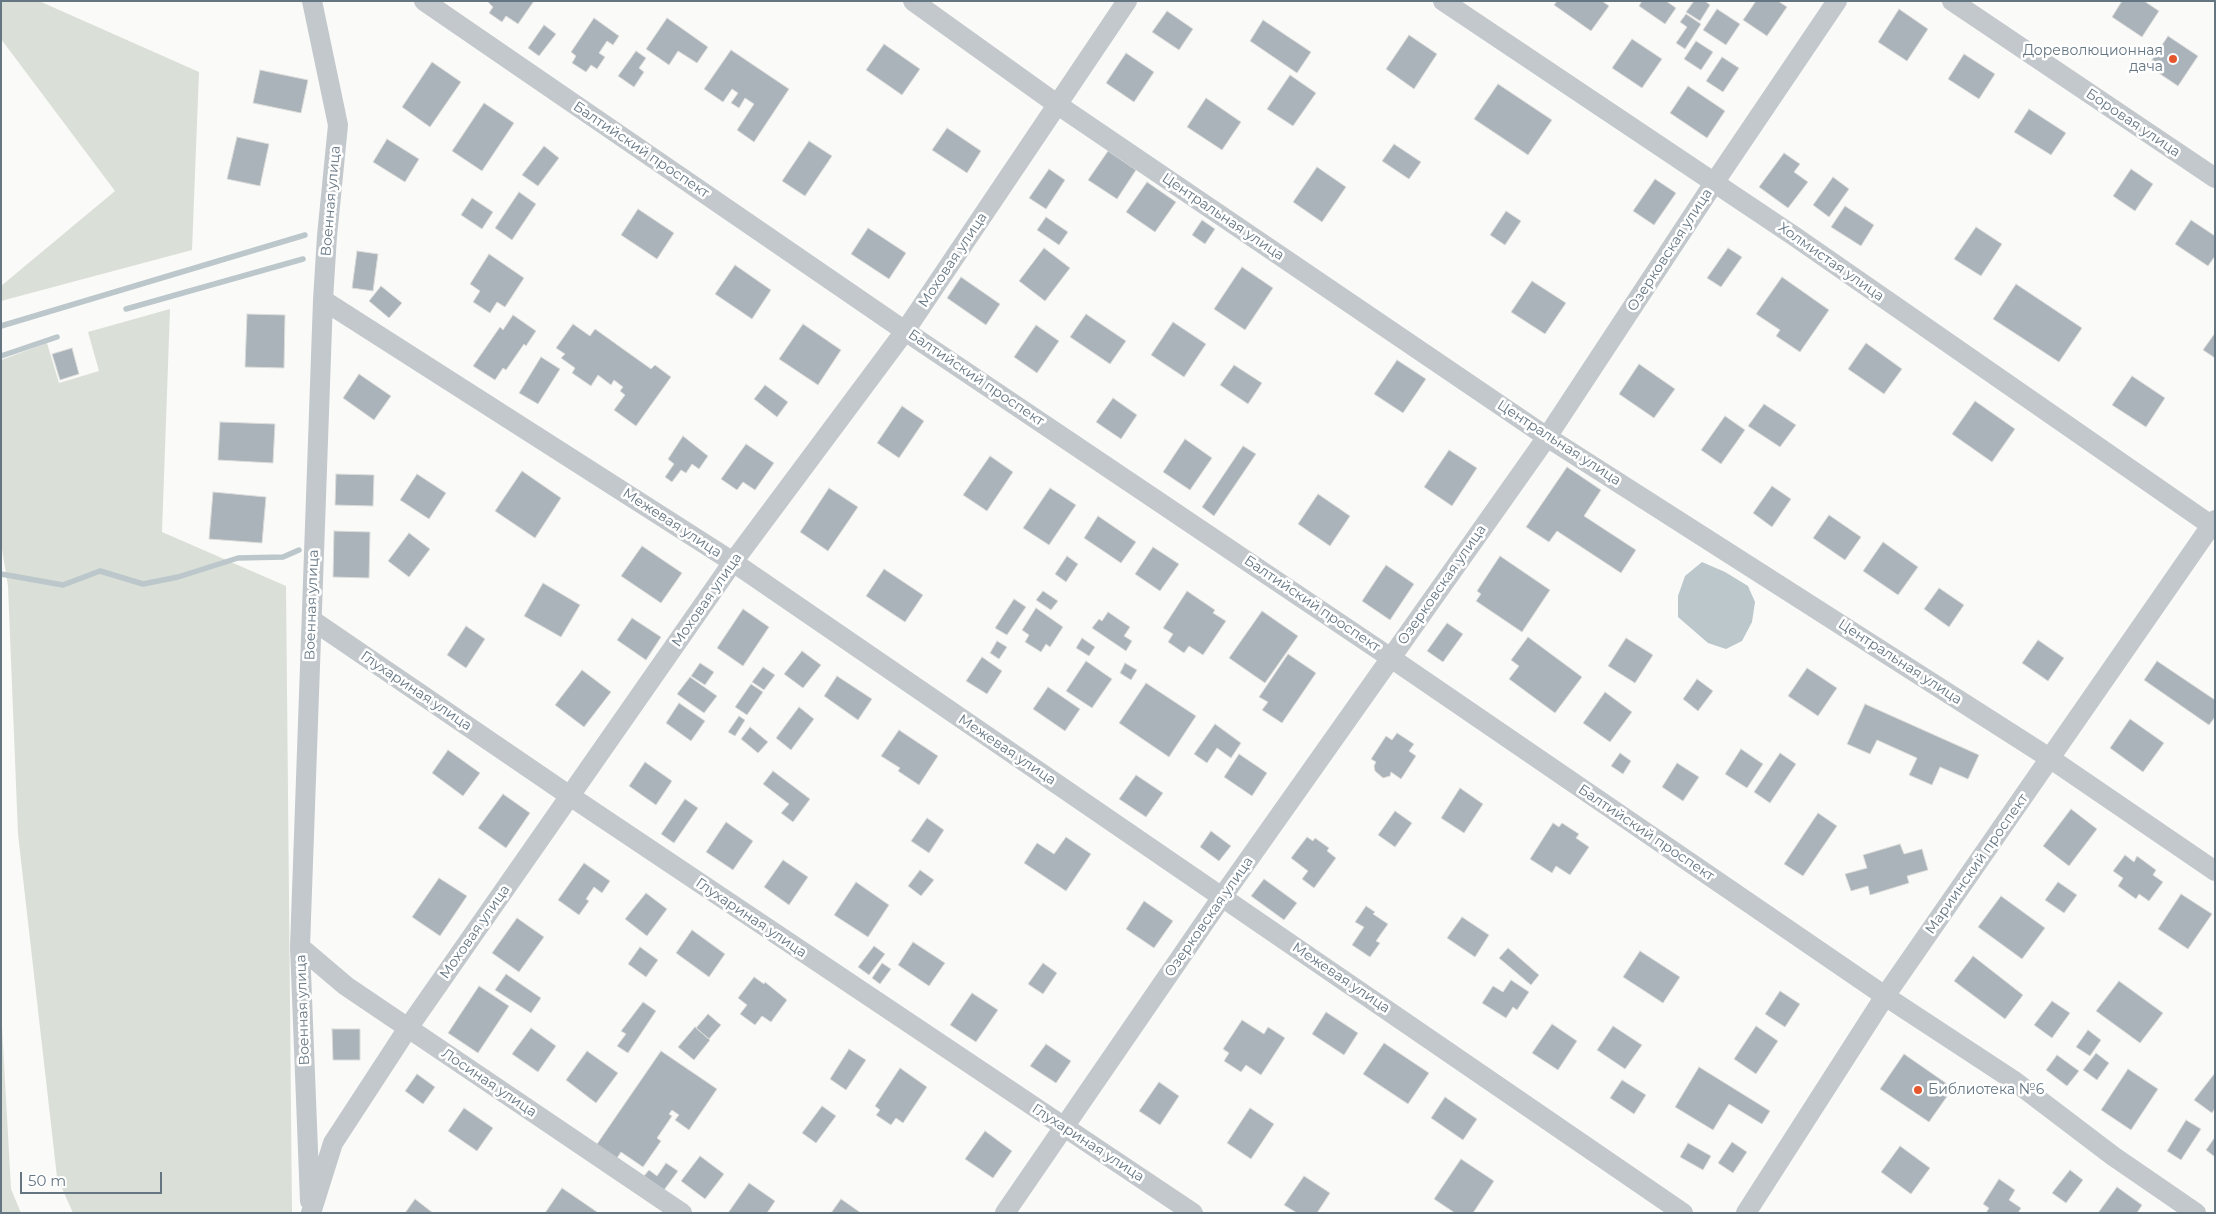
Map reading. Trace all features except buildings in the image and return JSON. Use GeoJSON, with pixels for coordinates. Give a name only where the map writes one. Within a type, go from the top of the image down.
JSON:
{"type":"FeatureCollection","features":[{"type":"Feature","properties":{"kind":"street","name":"Военная улица"},"geometry":{"type":"LineString","coordinates":[[311,1213],[300,947],[323,300],[338,125],[312,1]]}},
{"type":"Feature","properties":{"kind":"street","name":"Балтийский проспект"},"geometry":{"type":"LineString","coordinates":[[424,1],[1885,996],[2013,1080],[2113,1156],[2196,1213]]}},
{"type":"Feature","properties":{"kind":"street","name":"Центральная улица"},"geometry":{"type":"LineString","coordinates":[[913,1],[1058,105],[1547,437],[2051,759],[2215,871]]}},
{"type":"Feature","properties":{"kind":"street","name":"Моховая улица"},"geometry":{"type":"LineString","coordinates":[[311,1213],[333,1143],[408,1028],[733,562],[906,331],[1127,1]]}},
{"type":"Feature","properties":{"kind":"street","name":"Холмистая улица"},"geometry":{"type":"LineString","coordinates":[[1443,1],[1794,236],[2214,525]]}},
{"type":"Feature","properties":{"kind":"street","name":"Озерковская улица"},"geometry":{"type":"LineString","coordinates":[[1004,1213],[1222,897],[1547,437],[1714,183],[1837,1]]}},
{"type":"Feature","properties":{"kind":"street","name":"Боровая улица"},"geometry":{"type":"LineString","coordinates":[[1952,1],[2215,178]]}},
{"type":"Feature","properties":{"kind":"street","name":"Межевая улица"},"geometry":{"type":"LineString","coordinates":[[323,300],[733,562],[1682,1213]]}},
{"type":"Feature","properties":{"kind":"street","name":"Мариинский проспект"},"geometry":{"type":"LineString","coordinates":[[1746,1213],[1885,996],[2214,525]]}},
{"type":"Feature","properties":{"kind":"street","name":"Глухариная улица"},"geometry":{"type":"LineString","coordinates":[[312,620],[570,796],[1193,1213]]}},
{"type":"Feature","properties":{"kind":"street","name":"Лосиная улица"},"geometry":{"type":"LineString","coordinates":[[300,947],[346,986],[682,1213]]}},
{"type":"Feature","properties":{"kind":"shaded area"},"geometry":{"type":"Polygon","coordinates":[[[1,1],[39,1],[199,72],[192,250],[1,301],[1,286],[115,191],[1,39],[1,1]]]}},
{"type":"Feature","properties":{"kind":"shaded area"},"geometry":{"type":"Polygon","coordinates":[[[170,309],[162,532],[286,586],[292,1213],[73,1213],[57,1177],[18,834],[8,586],[1,543],[1,360],[47,343],[59,383],[99,371],[88,332],[170,309]]]}},
{"type":"Feature","properties":{"kind":"shaded area"},"geometry":{"type":"Polygon","coordinates":[[[1702,562],[1725,572],[1748,586],[1755,602],[1752,622],[1742,641],[1726,649],[1708,643],[1678,617],[1678,596],[1685,576],[1702,562]]]}},
{"type":"Feature","properties":{"kind":"shaded area"},"geometry":{"type":"Polygon","coordinates":[[[1,1009],[11,1189],[21,1213],[1,1213],[1,1009]]]}},
{"type":"Feature","properties":{"kind":"waterway"},"geometry":{"type":"LineString","coordinates":[[1,326],[305,235]]}},
{"type":"Feature","properties":{"kind":"waterway"},"geometry":{"type":"LineString","coordinates":[[126,309],[303,259]]}},
{"type":"Feature","properties":{"kind":"waterway"},"geometry":{"type":"LineString","coordinates":[[1,356],[57,337]]}},
{"type":"Feature","properties":{"kind":"waterway"},"geometry":{"type":"LineString","coordinates":[[1,574],[63,585],[100,571],[143,584],[178,577],[238,558],[283,557],[299,550]]}},
{"type":"Feature","properties":{"kind":"place","name":"Дореволюционная дача"},"geometry":{"type":"Point","coordinates":[2173,59]}},
{"type":"Feature","properties":{"kind":"place","name":"Библиотека №6"},"geometry":{"type":"Point","coordinates":[1918,1090]}}]}
